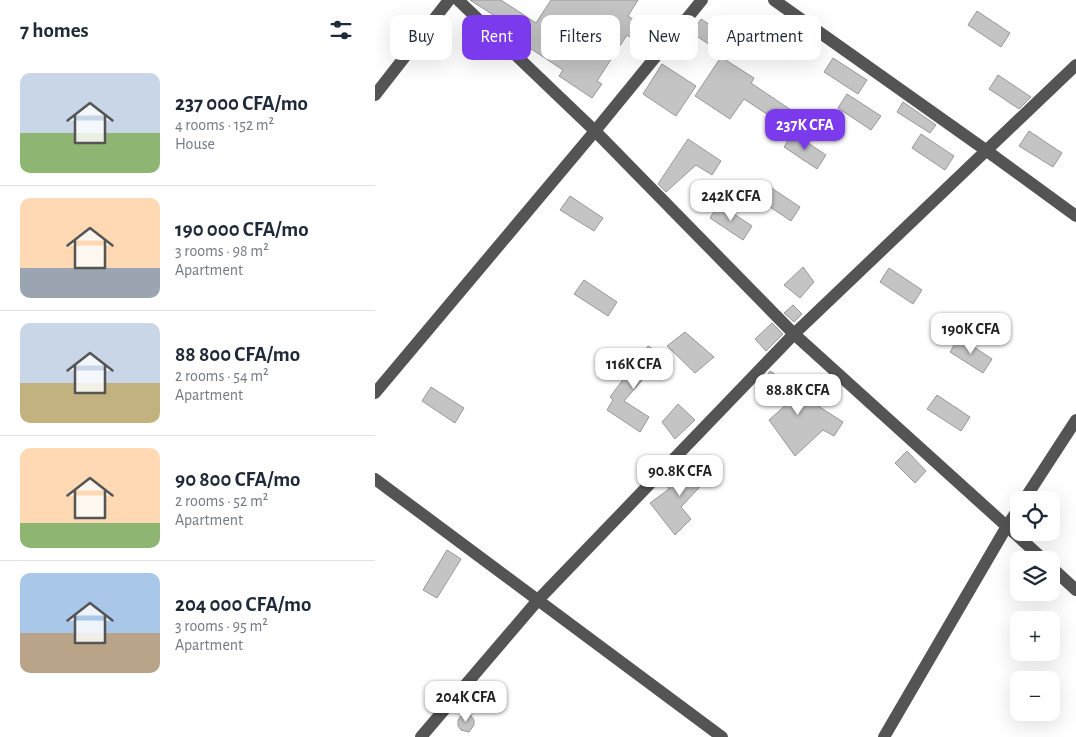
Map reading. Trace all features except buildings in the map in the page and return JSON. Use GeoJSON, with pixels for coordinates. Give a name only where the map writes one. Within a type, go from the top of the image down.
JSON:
{"type":"FeatureCollection","features":[{"type":"Feature","properties":{"kind":"street"},"geometry":{"type":"LineString","coordinates":[[375,95],[449,0]]}},
{"type":"Feature","properties":{"kind":"street"},"geometry":{"type":"LineString","coordinates":[[458,0],[595,131],[794,334],[1034,551]]}},
{"type":"Feature","properties":{"kind":"street"},"geometry":{"type":"LineString","coordinates":[[375,393],[595,131],[702,0]]}},
{"type":"Feature","properties":{"kind":"street"},"geometry":{"type":"LineString","coordinates":[[774,0],[1076,216]]}},
{"type":"Feature","properties":{"kind":"street"},"geometry":{"type":"LineString","coordinates":[[421,737],[538,600],[794,334],[1076,65]]}},
{"type":"Feature","properties":{"kind":"street"},"geometry":{"type":"LineString","coordinates":[[1030,491],[1076,420]]}},
{"type":"Feature","properties":{"kind":"street"},"geometry":{"type":"LineString","coordinates":[[375,479],[722,737]]}},
{"type":"Feature","properties":{"kind":"street"},"geometry":{"type":"LineString","coordinates":[[884,737],[1010,522]]}},
{"type":"Feature","properties":{"kind":"street"},"geometry":{"type":"LineString","coordinates":[[1060,575],[1076,590]]}}]}
